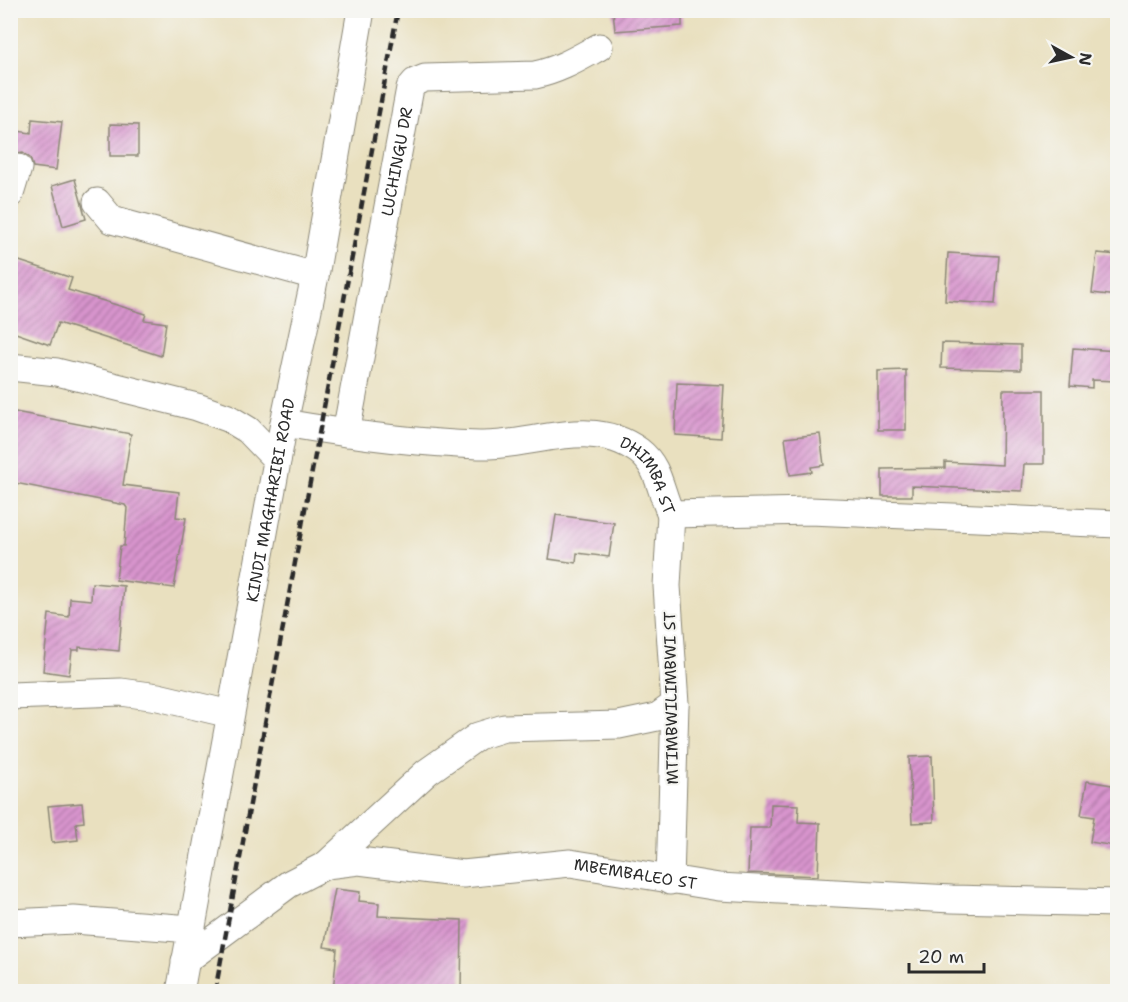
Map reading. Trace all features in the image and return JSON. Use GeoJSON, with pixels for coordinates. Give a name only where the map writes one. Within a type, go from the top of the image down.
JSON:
{"type":"FeatureCollection","features":[{"type":"Feature","properties":{"kind":"street","name":"KINDI MAGHARIBI ROAD"},"geometry":{"type":"LineString","coordinates":[[180,992],[277,460],[315,276],[361,10]]}},
{"type":"Feature","properties":{"kind":"street","name":"LUCHINGU DR"},"geometry":{"type":"LineString","coordinates":[[346,433],[410,88],[415,81],[425,78],[542,74],[561,69],[599,46]]}},
{"type":"Feature","properties":{"kind":"street"},"geometry":{"type":"LineString","coordinates":[[10,194],[18,168]]}},
{"type":"Feature","properties":{"kind":"street"},"geometry":{"type":"LineString","coordinates":[[97,202],[112,220],[315,276]]}},
{"type":"Feature","properties":{"kind":"street"},"geometry":{"type":"LineString","coordinates":[[10,367],[57,372],[197,407],[228,418],[248,430],[277,460]]}},
{"type":"Feature","properties":{"kind":"street","name":"DHIMBA ST"},"geometry":{"type":"LineString","coordinates":[[284,423],[346,433],[479,445],[508,444],[556,435],[603,435],[638,450],[651,462],[671,514],[810,511],[1118,524]]}},
{"type":"Feature","properties":{"kind":"street","name":"MTIMBWILIMBWI ST"},"geometry":{"type":"LineString","coordinates":[[670,881],[675,704],[667,586],[671,514]]}},
{"type":"Feature","properties":{"kind":"street"},"geometry":{"type":"LineString","coordinates":[[10,696],[121,692],[158,697],[230,714]]}},
{"type":"Feature","properties":{"kind":"street"},"geometry":{"type":"LineString","coordinates":[[326,865],[427,772],[478,736],[504,728],[619,725],[657,717],[675,704]]}},
{"type":"Feature","properties":{"kind":"street","name":"MBEMBALEO ST"},"geometry":{"type":"LineString","coordinates":[[185,962],[289,884],[326,865],[358,861],[387,863],[431,872],[463,874],[570,863],[611,868],[670,881],[719,888],[952,899],[1118,903]]}},
{"type":"Feature","properties":{"kind":"street"},"geometry":{"type":"LineString","coordinates":[[10,923],[74,920],[191,929]]}},
{"type":"Feature","properties":{"kind":"building"},"geometry":{"type":"Polygon","coordinates":[[[613,10],[682,10],[682,26],[615,31],[613,10]]]}},
{"type":"Feature","properties":{"kind":"building"},"geometry":{"type":"Polygon","coordinates":[[[32,119],[62,122],[56,170],[33,167],[30,158],[23,153],[10,155],[10,130],[31,133],[32,119]]]}},
{"type":"Feature","properties":{"kind":"building"},"geometry":{"type":"Polygon","coordinates":[[[110,124],[138,125],[138,156],[110,156],[110,124]]]}},
{"type":"Feature","properties":{"kind":"building"},"geometry":{"type":"Polygon","coordinates":[[[75,179],[86,219],[63,226],[52,186],[75,179]]]}},
{"type":"Feature","properties":{"kind":"building"},"geometry":{"type":"Polygon","coordinates":[[[948,253],[999,256],[995,304],[945,301],[948,253]]]}},
{"type":"Feature","properties":{"kind":"building"},"geometry":{"type":"Polygon","coordinates":[[[1097,253],[1118,255],[1118,296],[1092,293],[1097,253]]]}},
{"type":"Feature","properties":{"kind":"building"},"geometry":{"type":"Polygon","coordinates":[[[10,258],[72,278],[68,290],[146,314],[144,320],[166,323],[161,356],[58,323],[50,345],[10,331],[10,258]]]}},
{"type":"Feature","properties":{"kind":"building"},"geometry":{"type":"Polygon","coordinates":[[[942,343],[1021,345],[1021,370],[941,368],[942,343]]]}},
{"type":"Feature","properties":{"kind":"building"},"geometry":{"type":"Polygon","coordinates":[[[1073,348],[1118,351],[1116,381],[1092,380],[1092,388],[1070,386],[1073,348]]]}},
{"type":"Feature","properties":{"kind":"building"},"geometry":{"type":"Polygon","coordinates":[[[906,370],[906,430],[878,430],[878,371],[906,370]]]}},
{"type":"Feature","properties":{"kind":"building"},"geometry":{"type":"Polygon","coordinates":[[[677,383],[724,385],[721,438],[675,435],[677,383]]]}},
{"type":"Feature","properties":{"kind":"building"},"geometry":{"type":"Polygon","coordinates":[[[1003,390],[1044,390],[1044,464],[1024,464],[1022,491],[912,486],[912,496],[882,496],[882,469],[945,468],[945,462],[1002,465],[1003,390]]]}},
{"type":"Feature","properties":{"kind":"building"},"geometry":{"type":"Polygon","coordinates":[[[10,411],[131,434],[123,485],[179,492],[176,517],[186,518],[174,588],[116,580],[120,546],[124,546],[127,508],[125,505],[10,482],[10,411]]]}},
{"type":"Feature","properties":{"kind":"building"},"geometry":{"type":"Polygon","coordinates":[[[820,434],[824,465],[811,467],[812,472],[790,475],[785,438],[820,434]]]}},
{"type":"Feature","properties":{"kind":"building"},"geometry":{"type":"Polygon","coordinates":[[[556,515],[614,523],[609,557],[577,553],[576,563],[549,559],[556,515]]]}},
{"type":"Feature","properties":{"kind":"building"},"geometry":{"type":"Polygon","coordinates":[[[92,583],[124,586],[119,651],[79,647],[79,650],[72,650],[69,675],[43,671],[49,614],[69,617],[70,598],[91,600],[92,583]]]}},
{"type":"Feature","properties":{"kind":"building"},"geometry":{"type":"Polygon","coordinates":[[[932,756],[934,822],[912,823],[909,757],[932,756]]]}},
{"type":"Feature","properties":{"kind":"building"},"geometry":{"type":"Polygon","coordinates":[[[1087,781],[1118,786],[1118,828],[1114,846],[1090,842],[1094,817],[1081,815],[1087,781]]]}},
{"type":"Feature","properties":{"kind":"building"},"geometry":{"type":"Polygon","coordinates":[[[82,803],[84,822],[76,823],[78,840],[52,843],[48,806],[82,803]]]}},
{"type":"Feature","properties":{"kind":"building"},"geometry":{"type":"Polygon","coordinates":[[[771,804],[799,805],[798,822],[820,823],[818,876],[748,873],[750,828],[770,828],[771,804]]]}},
{"type":"Feature","properties":{"kind":"building"},"geometry":{"type":"Polygon","coordinates":[[[335,889],[360,892],[359,901],[379,903],[378,916],[462,920],[461,992],[333,992],[337,949],[324,947],[335,889]]]}},
{"type":"Feature","properties":{"kind":"railway"},"geometry":{"type":"LineString","coordinates":[[215,992],[398,10]]}}]}
